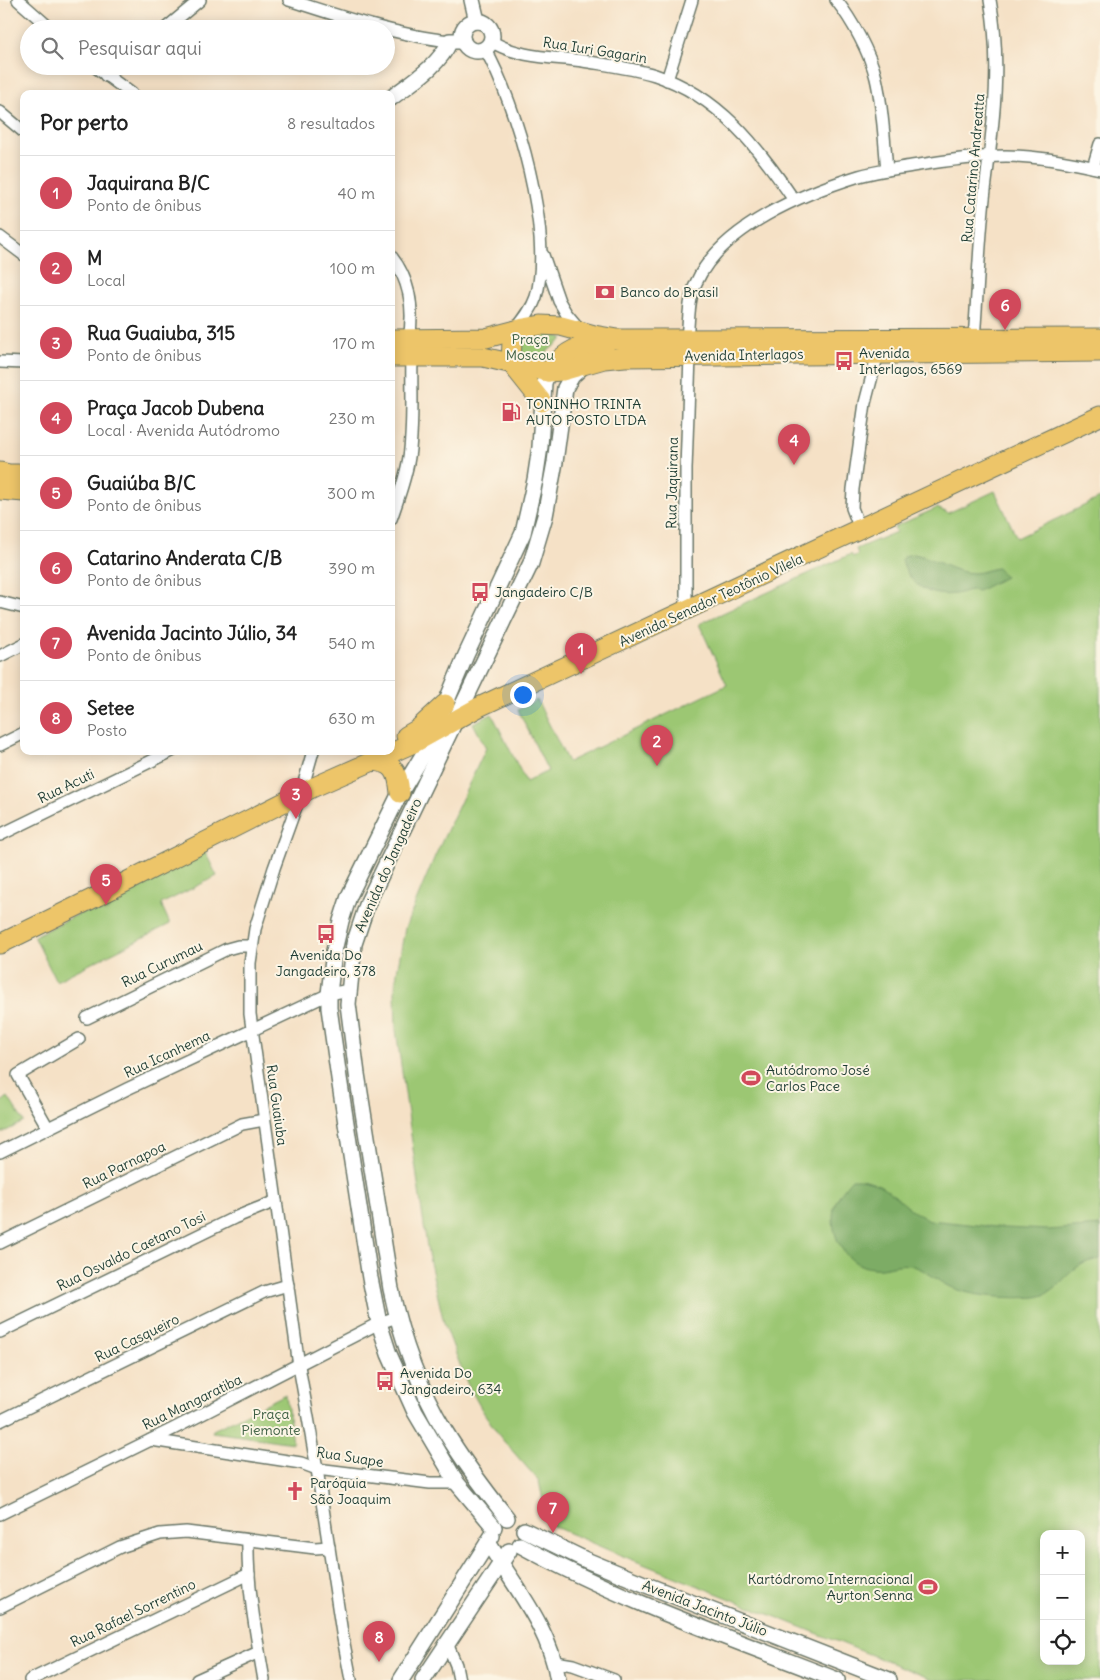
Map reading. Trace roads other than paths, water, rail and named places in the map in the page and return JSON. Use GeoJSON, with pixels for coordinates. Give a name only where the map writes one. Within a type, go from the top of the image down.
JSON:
{"type":"FeatureCollection","features":[{"type":"Feature","properties":{"kind":"main road","name":"Avenida Interlagos"},"geometry":{"type":"LineString","coordinates":[[404,345],[486,338],[541,325],[561,326],[617,339],[688,348],[878,353],[1100,352]]}},
{"type":"Feature","properties":{"kind":"main road"},"geometry":{"type":"LineString","coordinates":[[516,330],[512,341],[511,363],[542,402]]}},
{"type":"Feature","properties":{"kind":"main road","name":"Avenida Interlagos"},"geometry":{"type":"LineString","coordinates":[[404,345],[483,356],[548,372],[562,371],[604,359],[688,348],[974,338],[1100,338]]}},
{"type":"Feature","properties":{"kind":"main road"},"geometry":{"type":"LineString","coordinates":[[548,372],[559,358],[572,350],[586,345],[617,339]]}},
{"type":"Feature","properties":{"kind":"main road","name":"Avenida Senador Teotônio Vilela"},"geometry":{"type":"LineString","coordinates":[[395,752],[434,732],[450,711],[686,611],[1100,416]]}},
{"type":"Feature","properties":{"kind":"main road"},"geometry":{"type":"LineString","coordinates":[[0,472],[20,474]]}},
{"type":"Feature","properties":{"kind":"main road"},"geometry":{"type":"LineString","coordinates":[[0,490],[20,492]]}},
{"type":"Feature","properties":{"kind":"main road"},"geometry":{"type":"LineString","coordinates":[[395,743],[450,711]]}},
{"type":"Feature","properties":{"kind":"main road"},"geometry":{"type":"LineString","coordinates":[[376,756],[381,762],[396,770],[399,778],[400,793]]}},
{"type":"Feature","properties":{"kind":"main road","name":"Avenida Senador Teotônio Vilela"},"geometry":{"type":"LineString","coordinates":[[0,944],[376,756]]}},
{"type":"Feature","properties":{"kind":"street"},"geometry":{"type":"LineString","coordinates":[[18,0],[41,20]]}},
{"type":"Feature","properties":{"kind":"street"},"geometry":{"type":"LineString","coordinates":[[176,20],[200,0]]}},
{"type":"Feature","properties":{"kind":"street"},"geometry":{"type":"LineString","coordinates":[[289,0],[359,20]]}},
{"type":"Feature","properties":{"kind":"street"},"geometry":{"type":"LineString","coordinates":[[472,0],[478,21]]}},
{"type":"Feature","properties":{"kind":"street"},"geometry":{"type":"LineString","coordinates":[[667,80],[692,0]]}},
{"type":"Feature","properties":{"kind":"street"},"geometry":{"type":"LineString","coordinates":[[836,0],[845,11],[866,50],[876,76],[880,97],[887,170]]}},
{"type":"Feature","properties":{"kind":"street","name":"Rua Catarino Andreatta"},"geometry":{"type":"LineString","coordinates":[[974,338],[985,191],[990,157],[997,68],[990,0]]}},
{"type":"Feature","properties":{"kind":"street"},"geometry":{"type":"LineString","coordinates":[[395,30],[431,39],[456,41],[472,50],[481,51],[488,45],[492,37],[489,28],[482,22],[478,21],[466,26],[456,41],[447,47],[432,66],[395,95]]}},
{"type":"Feature","properties":{"kind":"street"},"geometry":{"type":"LineString","coordinates":[[488,45],[522,147],[536,202],[542,249],[559,301],[580,331]]}},
{"type":"Feature","properties":{"kind":"street","name":"Rua Iuri Gagarin"},"geometry":{"type":"LineString","coordinates":[[488,45],[512,52],[625,68],[655,75],[667,80],[709,103],[743,132],[794,200]]}},
{"type":"Feature","properties":{"kind":"street"},"geometry":{"type":"LineString","coordinates":[[106,76],[126,90]]}},
{"type":"Feature","properties":{"kind":"street"},"geometry":{"type":"LineString","coordinates":[[0,112],[20,129]]}},
{"type":"Feature","properties":{"kind":"street"},"geometry":{"type":"LineString","coordinates":[[1097,168],[1100,144]]}},
{"type":"Feature","properties":{"kind":"street","name":"Rua Jaquirana"},"geometry":{"type":"LineString","coordinates":[[686,611],[686,470],[691,295],[703,269],[717,251],[731,238],[794,200],[860,176],[887,170],[938,162],[1008,156],[1097,168]]}},
{"type":"Feature","properties":{"kind":"street"},"geometry":{"type":"LineString","coordinates":[[0,237],[20,252]]}},
{"type":"Feature","properties":{"kind":"street"},"geometry":{"type":"LineString","coordinates":[[516,330],[530,311],[536,297],[542,249]]}},
{"type":"Feature","properties":{"kind":"street"},"geometry":{"type":"LineString","coordinates":[[395,263],[406,282],[411,302],[411,327],[404,345],[412,424],[405,478],[395,507]]}},
{"type":"Feature","properties":{"kind":"street"},"geometry":{"type":"LineString","coordinates":[[860,529],[852,508],[853,489],[865,403],[878,353]]}},
{"type":"Feature","properties":{"kind":"street"},"geometry":{"type":"LineString","coordinates":[[0,362],[20,363]]}},
{"type":"Feature","properties":{"kind":"street","name":"Avenida do Jangadeiro"},"geometry":{"type":"LineString","coordinates":[[450,711],[466,700],[531,563],[545,516],[555,462],[565,388],[572,376],[584,365]]}},
{"type":"Feature","properties":{"kind":"street","name":"Avenida do Jangadeiro"},"geometry":{"type":"LineString","coordinates":[[507,1518],[444,1431],[418,1375],[397,1317],[357,1074],[349,1019],[349,990],[354,944],[368,902],[524,533],[538,460],[544,383],[548,372]]}},
{"type":"Feature","properties":{"kind":"street"},"geometry":{"type":"LineString","coordinates":[[538,460],[555,462]]}},
{"type":"Feature","properties":{"kind":"street"},"geometry":{"type":"LineString","coordinates":[[0,602],[20,607]]}},
{"type":"Feature","properties":{"kind":"street"},"geometry":{"type":"LineString","coordinates":[[0,656],[20,646]]}},
{"type":"Feature","properties":{"kind":"street","name":"Avenida do Jangadeiro"},"geometry":{"type":"LineString","coordinates":[[434,732],[426,750],[400,793],[349,896],[334,951],[329,1008],[370,1278],[379,1323],[389,1354],[415,1412],[457,1483],[491,1535]]}},
{"type":"Feature","properties":{"kind":"street"},"geometry":{"type":"LineString","coordinates":[[0,745],[20,736]]}},
{"type":"Feature","properties":{"kind":"street","name":"Rua Acuti"},"geometry":{"type":"LineString","coordinates":[[0,835],[164,755]]}},
{"type":"Feature","properties":{"kind":"street","name":"Rua Guaiuba"},"geometry":{"type":"LineString","coordinates":[[312,755],[255,929],[249,988],[251,1031],[299,1366],[351,1680]]}},
{"type":"Feature","properties":{"kind":"street","name":"Rua Curumau"},"geometry":{"type":"LineString","coordinates":[[87,1018],[227,949],[238,946],[252,946]]}},
{"type":"Feature","properties":{"kind":"street","name":"Rua Icanhema"},"geometry":{"type":"LineString","coordinates":[[0,1152],[329,994],[349,990]]}},
{"type":"Feature","properties":{"kind":"street"},"geometry":{"type":"LineString","coordinates":[[48,1128],[18,1075],[79,1038]]}},
{"type":"Feature","properties":{"kind":"street","name":"Rua Parnapoa"},"geometry":{"type":"LineString","coordinates":[[0,1243],[242,1124],[264,1120]]}},
{"type":"Feature","properties":{"kind":"street","name":"Rua Osvaldo Caetano Tosi"},"geometry":{"type":"LineString","coordinates":[[0,1332],[234,1218],[276,1201]]}},
{"type":"Feature","properties":{"kind":"street","name":"Rua Casqueiro"},"geometry":{"type":"LineString","coordinates":[[0,1421],[264,1292],[288,1285]]}},
{"type":"Feature","properties":{"kind":"street","name":"Rua Mangaratiba"},"geometry":{"type":"LineString","coordinates":[[0,1514],[299,1366],[379,1323],[397,1317]]}},
{"type":"Feature","properties":{"kind":"street","name":"Rua Suape"},"geometry":{"type":"LineString","coordinates":[[149,1440],[301,1463],[317,1469],[430,1483],[457,1483]]}},
{"type":"Feature","properties":{"kind":"street"},"geometry":{"type":"LineString","coordinates":[[401,1680],[499,1521],[507,1518],[517,1521],[524,1530],[524,1538],[447,1643],[423,1680]]}},
{"type":"Feature","properties":{"kind":"street","name":"Avenida Jacinto Júlio"},"geometry":{"type":"LineString","coordinates":[[524,1530],[586,1560],[649,1586],[889,1680]]}},
{"type":"Feature","properties":{"kind":"street"},"geometry":{"type":"LineString","coordinates":[[0,1608],[120,1547],[160,1534],[186,1532],[315,1548],[329,1547]]}},
{"type":"Feature","properties":{"kind":"street"},"geometry":{"type":"LineString","coordinates":[[491,1535],[512,1552],[516,1583]]}},
{"type":"Feature","properties":{"kind":"street"},"geometry":{"type":"LineString","coordinates":[[248,1540],[249,1574],[264,1680]]}},
{"type":"Feature","properties":{"kind":"street"},"geometry":{"type":"LineString","coordinates":[[512,1552],[516,1583],[544,1632],[555,1662],[558,1680]]}},
{"type":"Feature","properties":{"kind":"street","name":"Avenida Jacinto Júlio"},"geometry":{"type":"LineString","coordinates":[[512,1552],[837,1680]]}},
{"type":"Feature","properties":{"kind":"street","name":"Rua Rafael Sorrentino"},"geometry":{"type":"LineString","coordinates":[[30,1680],[249,1574]]}},
{"type":"Feature","properties":{"kind":"street"},"geometry":{"type":"LineString","coordinates":[[447,1643],[459,1680]]}},
{"type":"Feature","properties":{"kind":"street"},"geometry":{"type":"LineString","coordinates":[[197,1680],[259,1652]]}},
{"type":"Feature","properties":{"kind":"street"},"geometry":{"type":"LineString","coordinates":[[555,1662],[573,1665],[614,1680]]}},
{"type":"Feature","properties":{"kind":"place","name":"Banco do Brasil"},"geometry":{"type":"Point","coordinates":[605,292]}},
{"type":"Feature","properties":{"kind":"place","name":"Catarino Anderata C/B"},"geometry":{"type":"Point","coordinates":[1005,330]}},
{"type":"Feature","properties":{"kind":"place","name":"Avenida Interlagos, 6569"},"geometry":{"type":"Point","coordinates":[844,361]}},
{"type":"Feature","properties":{"kind":"place","name":"TONINHO TRINTA AUTO POSTO LTDA"},"geometry":{"type":"Point","coordinates":[511,412]}},
{"type":"Feature","properties":{"kind":"place","name":"Praça Jacob Dubena"},"geometry":{"type":"Point","coordinates":[794,465]}},
{"type":"Feature","properties":{"kind":"place","name":"Jangadeiro C/B"},"geometry":{"type":"Point","coordinates":[480,592]}},
{"type":"Feature","properties":{"kind":"place","name":"Jaquirana B/C"},"geometry":{"type":"Point","coordinates":[581,674]}},
{"type":"Feature","properties":{"kind":"place","name":"M"},"geometry":{"type":"Point","coordinates":[657,766]}},
{"type":"Feature","properties":{"kind":"place","name":"Rua Guaiuba, 315"},"geometry":{"type":"Point","coordinates":[296,819]}},
{"type":"Feature","properties":{"kind":"place","name":"Guaiúba B/C"},"geometry":{"type":"Point","coordinates":[106,905]}},
{"type":"Feature","properties":{"kind":"place","name":"Avenida Do Jangadeiro, 378"},"geometry":{"type":"Point","coordinates":[326,934]}},
{"type":"Feature","properties":{"kind":"place","name":"Autódromo José Carlos Pace"},"geometry":{"type":"Point","coordinates":[751,1078]}},
{"type":"Feature","properties":{"kind":"place","name":"Avenida Do Jangadeiro, 634"},"geometry":{"type":"Point","coordinates":[385,1381]}},
{"type":"Feature","properties":{"kind":"place","name":"Paróquia São Joaquim"},"geometry":{"type":"Point","coordinates":[295,1491]}},
{"type":"Feature","properties":{"kind":"place","name":"Avenida Jacinto Júlio, 34"},"geometry":{"type":"Point","coordinates":[553,1533]}},
{"type":"Feature","properties":{"kind":"place","name":"Kartódromo Internacional Ayrton Senna"},"geometry":{"type":"Point","coordinates":[928,1587]}},
{"type":"Feature","properties":{"kind":"place","name":"Setee"},"geometry":{"type":"Point","coordinates":[379,1662]}},
{"type":"Feature","properties":{"kind":"park label","name":"Praça Moscou"},"geometry":{"type":"Point","coordinates":[530,348]}},
{"type":"Feature","properties":{"kind":"park label","name":"Praça Piemonte"},"geometry":{"type":"Point","coordinates":[271,1422]}}]}
